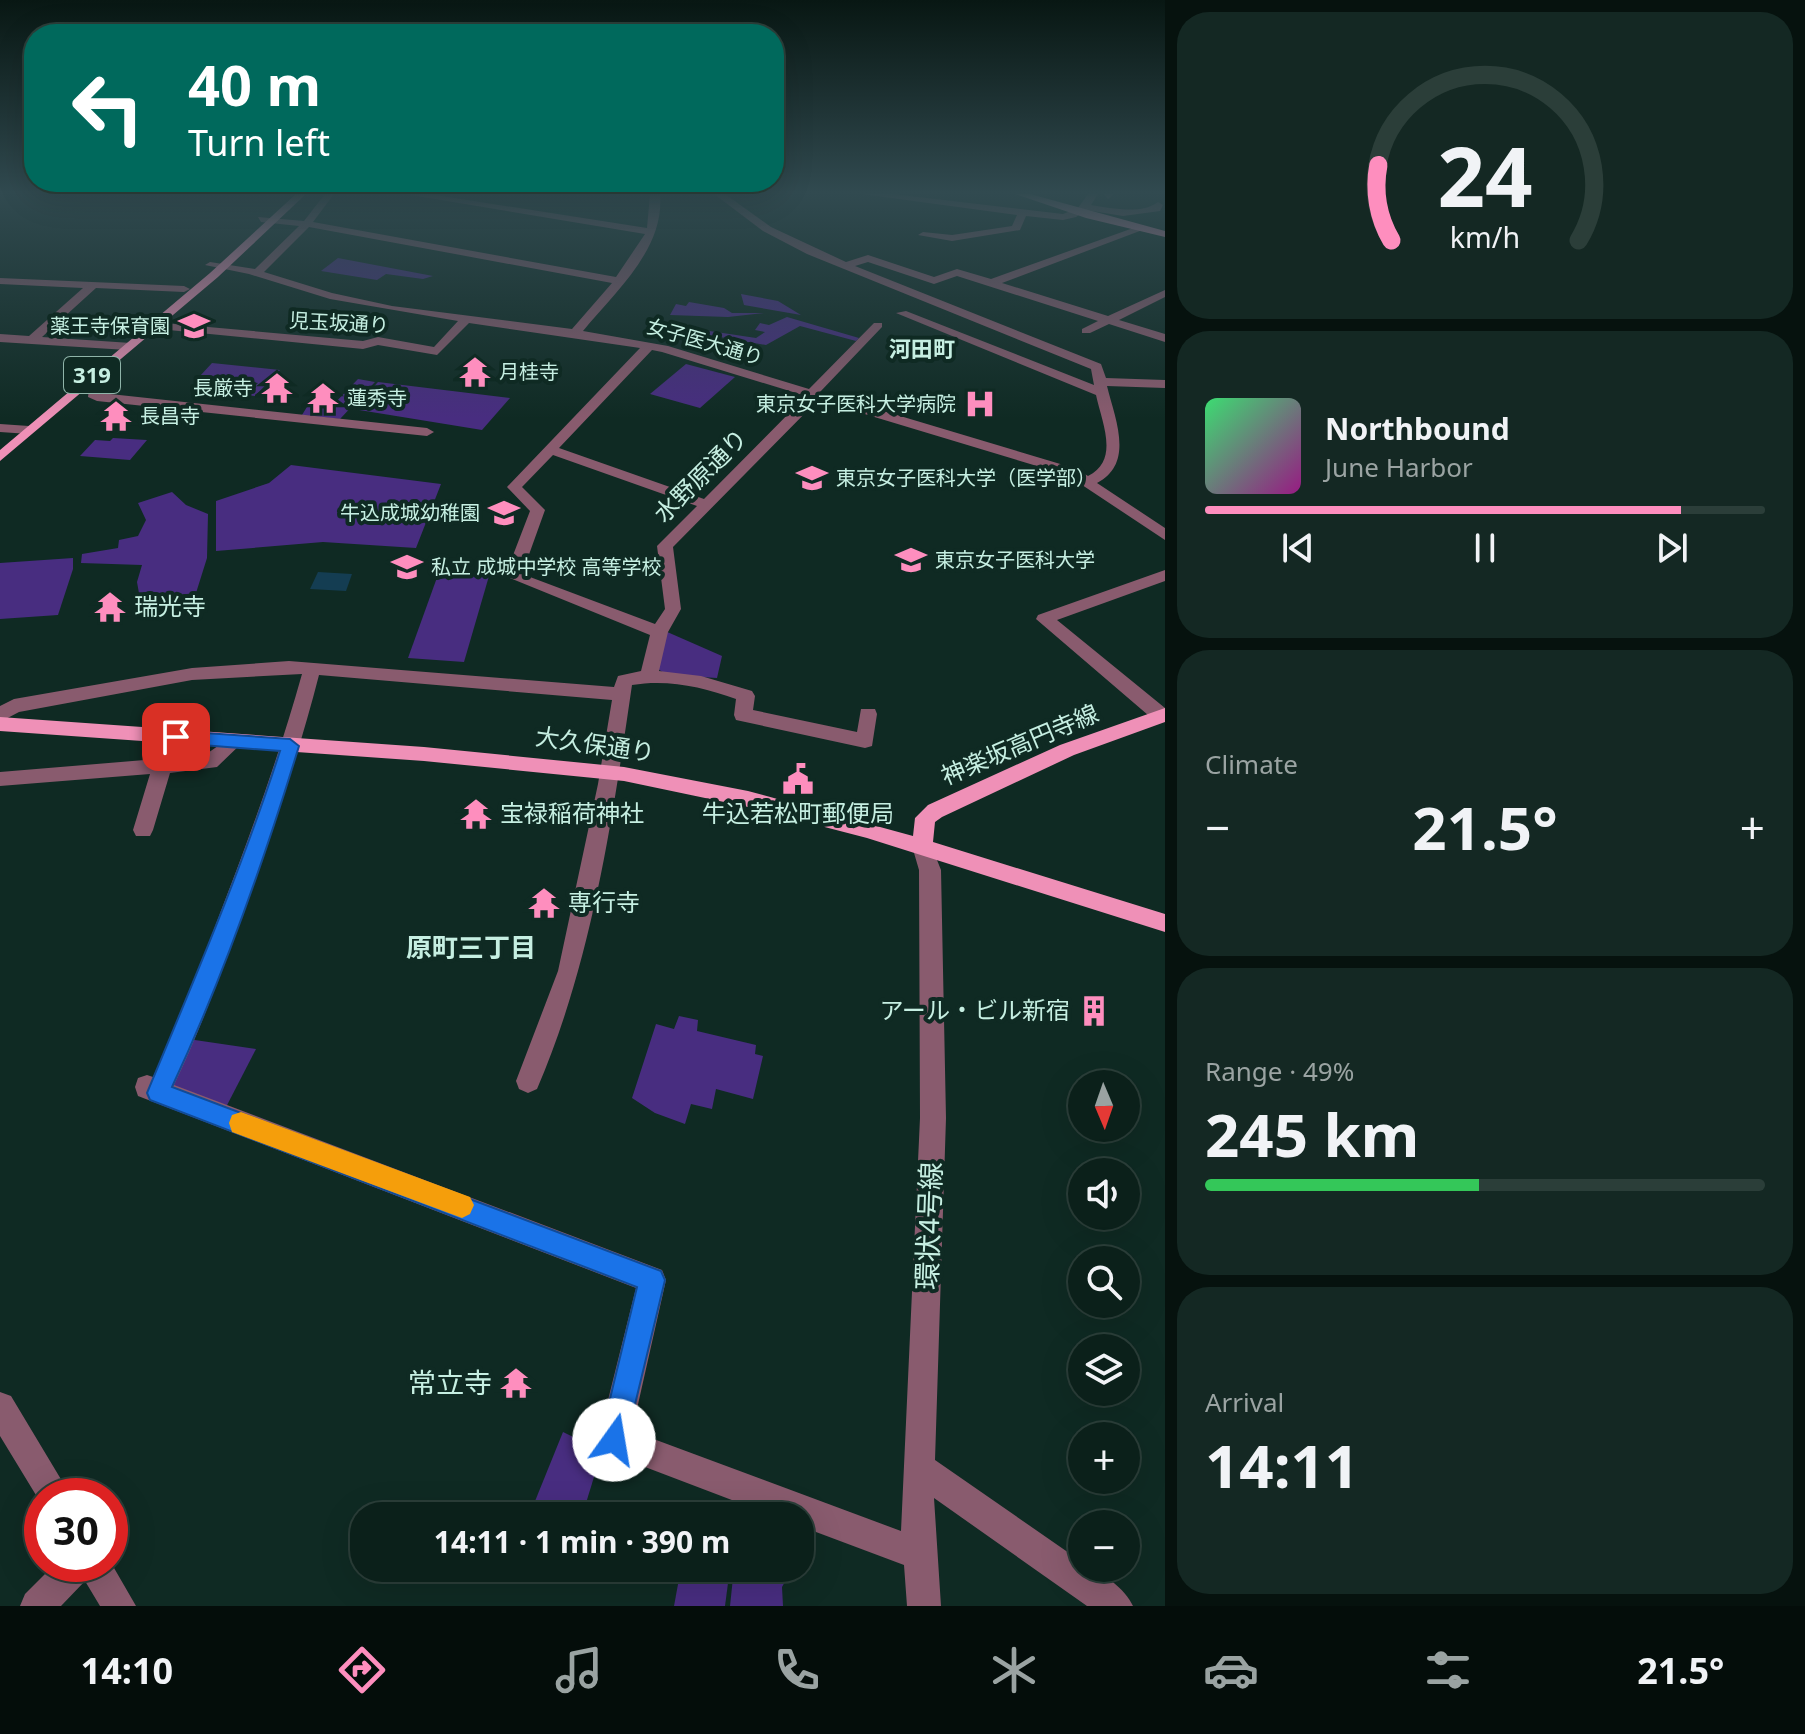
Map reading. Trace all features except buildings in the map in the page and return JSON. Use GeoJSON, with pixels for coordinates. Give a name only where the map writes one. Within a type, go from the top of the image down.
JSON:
{"type":"FeatureCollection","features":[{"type":"Feature","properties":{"kind":"main road","name":"319"},"geometry":{"type":"LineString","coordinates":[[0,457],[120,345],[184,289],[213,269]]}},
{"type":"Feature","properties":{"kind":"main road","name":"319"},"geometry":{"type":"LineString","coordinates":[[66,382],[152,326],[214,269]]}},
{"type":"Feature","properties":{"kind":"main road","name":"319"},"geometry":{"type":"LineString","coordinates":[[0,439],[6,428],[39,405]]}},
{"type":"Feature","properties":{"kind":"main road","name":"神楽坂高円寺線"},"geometry":{"type":"LineString","coordinates":[[922,846],[925,818],[935,811],[1067,750],[1164,715]]}},
{"type":"Feature","properties":{"kind":"main road","name":"大久保通り"},"geometry":{"type":"LineString","coordinates":[[0,724],[439,755],[611,772],[748,799],[922,846],[1165,923]]}},
{"type":"Feature","properties":{"kind":"street","name":"女子医大通り"},"geometry":{"type":"LineString","coordinates":[[234,269],[330,296],[464,321],[575,333],[649,346],[1072,472],[1165,535]]}},
{"type":"Feature","properties":{"kind":"street"},"geometry":{"type":"LineString","coordinates":[[257,273],[261,269]]}},
{"type":"Feature","properties":{"kind":"street"},"geometry":{"type":"LineString","coordinates":[[553,269],[619,281]]}},
{"type":"Feature","properties":{"kind":"street"},"geometry":{"type":"LineString","coordinates":[[575,333],[629,269]]}},
{"type":"Feature","properties":{"kind":"street"},"geometry":{"type":"LineString","coordinates":[[856,269],[906,293],[1097,367],[1115,453],[1105,473],[1089,481]]}},
{"type":"Feature","properties":{"kind":"street"},"geometry":{"type":"LineString","coordinates":[[899,269],[934,281]]}},
{"type":"Feature","properties":{"kind":"street"},"geometry":{"type":"LineString","coordinates":[[991,283],[1030,269]]}},
{"type":"Feature","properties":{"kind":"street"},"geometry":{"type":"LineString","coordinates":[[906,293],[957,272],[1165,338]]}},
{"type":"Feature","properties":{"kind":"street"},"geometry":{"type":"LineString","coordinates":[[0,281],[184,289]]}},
{"type":"Feature","properties":{"kind":"street"},"geometry":{"type":"LineString","coordinates":[[33,339],[93,285]]}},
{"type":"Feature","properties":{"kind":"street"},"geometry":{"type":"LineString","coordinates":[[1086,331],[1165,293]]}},
{"type":"Feature","properties":{"kind":"street"},"geometry":{"type":"LineString","coordinates":[[927,301],[896,316],[1100,387],[1165,384]]}},
{"type":"Feature","properties":{"kind":"street","name":"児玉坂通り"},"geometry":{"type":"LineString","coordinates":[[152,326],[363,345],[378,341],[437,351],[464,321]]}},
{"type":"Feature","properties":{"kind":"street","name":"水野原通り"},"geometry":{"type":"LineString","coordinates":[[649,676],[659,632],[673,609],[665,546],[812,399],[812,394],[878,325]]}},
{"type":"Feature","properties":{"kind":"street"},"geometry":{"type":"LineString","coordinates":[[0,338],[120,345]]}},
{"type":"Feature","properties":{"kind":"street"},"geometry":{"type":"LineString","coordinates":[[649,346],[514,487],[538,510],[513,576],[659,632]]}},
{"type":"Feature","properties":{"kind":"street"},"geometry":{"type":"LineString","coordinates":[[81,384],[96,387],[93,394],[97,397],[427,432]]}},
{"type":"Feature","properties":{"kind":"street"},"geometry":{"type":"LineString","coordinates":[[6,428],[29,430]]}},
{"type":"Feature","properties":{"kind":"street"},"geometry":{"type":"LineString","coordinates":[[550,449],[705,504]]}},
{"type":"Feature","properties":{"kind":"street"},"geometry":{"type":"LineString","coordinates":[[1164,715],[1044,619],[1165,575]]}},
{"type":"Feature","properties":{"kind":"street"},"geometry":{"type":"LineString","coordinates":[[0,715],[14,706],[192,674],[312,668],[622,694]]}},
{"type":"Feature","properties":{"kind":"street"},"geometry":{"type":"LineString","coordinates":[[312,668],[267,819],[182,1043],[153,1090],[652,1280],[614,1440],[918,1554]]}},
{"type":"Feature","properties":{"kind":"street"},"geometry":{"type":"LineString","coordinates":[[528,1081],[569,971],[611,772],[624,680],[649,676],[714,683],[746,696],[743,715],[865,741],[868,714]]}},
{"type":"Feature","properties":{"kind":"street"},"geometry":{"type":"LineString","coordinates":[[0,779],[210,762],[235,741]]}},
{"type":"Feature","properties":{"kind":"street"},"geometry":{"type":"LineString","coordinates":[[143,830],[162,766]]}},
{"type":"Feature","properties":{"kind":"street","name":"環状4号線"},"geometry":{"type":"LineString","coordinates":[[922,846],[930,870],[933,1118],[919,1468],[918,1554],[924,1606]]}},
{"type":"Feature","properties":{"kind":"street"},"geometry":{"type":"LineString","coordinates":[[0,1407],[44,1478]]}},
{"type":"Feature","properties":{"kind":"street"},"geometry":{"type":"LineString","coordinates":[[919,1468],[1116,1606]]}},
{"type":"Feature","properties":{"kind":"street"},"geometry":{"type":"LineString","coordinates":[[37,1606],[60,1582]]}},
{"type":"Feature","properties":{"kind":"street"},"geometry":{"type":"LineString","coordinates":[[104,1582],[119,1606]]}},
{"type":"Feature","properties":{"kind":"shaded area"},"geometry":{"type":"Polygon","coordinates":[[[396,269],[433,276],[423,279],[386,274],[377,280],[321,271],[396,269]]]}},
{"type":"Feature","properties":{"kind":"shaded area"},"geometry":{"type":"Polygon","coordinates":[[[741,294],[778,301],[801,315],[744,305],[741,294]]]}},
{"type":"Feature","properties":{"kind":"shaded area"},"geometry":{"type":"Polygon","coordinates":[[[689,302],[724,308],[732,313],[764,313],[728,317],[670,315],[676,304],[686,306],[689,302]]]}},
{"type":"Feature","properties":{"kind":"shaded area"},"geometry":{"type":"Polygon","coordinates":[[[787,317],[859,338],[856,341],[800,326],[766,345],[669,328],[663,334],[647,331],[663,324],[756,338],[765,332],[755,330],[760,323],[769,325],[787,317]]]}},
{"type":"Feature","properties":{"kind":"shaded area"},"geometry":{"type":"Polygon","coordinates":[[[212,363],[280,370],[255,396],[244,395],[258,383],[200,376],[212,363]]]}},
{"type":"Feature","properties":{"kind":"shaded area"},"geometry":{"type":"Polygon","coordinates":[[[686,364],[735,377],[700,408],[650,394],[686,364]]]}},
{"type":"Feature","properties":{"kind":"shaded area"},"geometry":{"type":"Polygon","coordinates":[[[358,379],[375,382],[340,419],[302,415],[310,402],[333,405],[358,379]]]}},
{"type":"Feature","properties":{"kind":"shaded area"},"geometry":{"type":"Polygon","coordinates":[[[378,382],[510,398],[482,430],[353,409],[378,382]]]}},
{"type":"Feature","properties":{"kind":"shaded area"},"geometry":{"type":"Polygon","coordinates":[[[113,438],[147,440],[130,460],[80,456],[95,440],[110,441],[113,438]]]}},
{"type":"Feature","properties":{"kind":"shaded area"},"geometry":{"type":"Polygon","coordinates":[[[291,465],[441,484],[416,548],[323,542],[216,551],[216,501],[269,483],[291,465]]]}},
{"type":"Feature","properties":{"kind":"shaded area"},"geometry":{"type":"Polygon","coordinates":[[[172,492],[186,505],[208,514],[207,558],[196,593],[140,599],[137,582],[142,565],[81,563],[82,554],[118,548],[119,540],[138,536],[146,520],[138,503],[172,492]]]}},
{"type":"Feature","properties":{"kind":"shaded area"},"geometry":{"type":"Polygon","coordinates":[[[73,558],[73,569],[58,615],[0,619],[0,563],[73,558]]]}},
{"type":"Feature","properties":{"kind":"shaded area"},"geometry":{"type":"Polygon","coordinates":[[[439,572],[489,576],[464,662],[408,658],[439,572]]]}},
{"type":"Feature","properties":{"kind":"shaded area"},"geometry":{"type":"Polygon","coordinates":[[[665,631],[722,656],[717,678],[667,675],[658,669],[665,631]]]}},
{"type":"Feature","properties":{"kind":"shaded area"},"geometry":{"type":"Polygon","coordinates":[[[679,1016],[698,1020],[697,1031],[756,1045],[755,1054],[763,1056],[753,1099],[716,1089],[712,1109],[691,1104],[685,1124],[655,1113],[632,1098],[656,1024],[674,1029],[679,1016]]]}},
{"type":"Feature","properties":{"kind":"shaded area"},"geometry":{"type":"Polygon","coordinates":[[[188,1039],[256,1049],[224,1111],[166,1090],[188,1039]]]}},
{"type":"Feature","properties":{"kind":"shaded area"},"geometry":{"type":"Polygon","coordinates":[[[563,1432],[602,1451],[586,1502],[535,1502],[563,1432]]]}},
{"type":"Feature","properties":{"kind":"shaded area"},"geometry":{"type":"Polygon","coordinates":[[[678,1582],[728,1582],[725,1606],[674,1606],[678,1582]]]}},
{"type":"Feature","properties":{"kind":"shaded area"},"geometry":{"type":"Polygon","coordinates":[[[733,1582],[785,1582],[782,1587],[783,1606],[730,1606],[733,1582]]]}},
{"type":"Feature","properties":{"kind":"water"},"geometry":{"type":"Polygon","coordinates":[[[318,572],[352,574],[346,591],[310,589],[318,572]]]}},
{"type":"Feature","properties":{"kind":"slow traffic"},"geometry":{"type":"LineString","coordinates":[[241,1123],[462,1205]]}},
{"type":"Feature","properties":{"kind":"place","name":"薬王寺保育園"},"geometry":{"type":"Point","coordinates":[194,326]}},
{"type":"Feature","properties":{"kind":"place","name":"月桂寺"},"geometry":{"type":"Point","coordinates":[475,372]}},
{"type":"Feature","properties":{"kind":"place","name":"長厳寺"},"geometry":{"type":"Point","coordinates":[277,388]}},
{"type":"Feature","properties":{"kind":"place","name":"蓮秀寺"},"geometry":{"type":"Point","coordinates":[323,398]}},
{"type":"Feature","properties":{"kind":"place","name":"東京女子医科大学病院"},"geometry":{"type":"Point","coordinates":[980,404]}},
{"type":"Feature","properties":{"kind":"place","name":"長昌寺"},"geometry":{"type":"Point","coordinates":[116,416]}},
{"type":"Feature","properties":{"kind":"place","name":"東京女子医科大学（医学部）"},"geometry":{"type":"Point","coordinates":[812,478]}},
{"type":"Feature","properties":{"kind":"place","name":"牛込成城幼稚園"},"geometry":{"type":"Point","coordinates":[504,513]}},
{"type":"Feature","properties":{"kind":"place","name":"東京女子医科大学"},"geometry":{"type":"Point","coordinates":[911,560]}},
{"type":"Feature","properties":{"kind":"place","name":"私立 成城中学校 高等学校"},"geometry":{"type":"Point","coordinates":[407,567]}},
{"type":"Feature","properties":{"kind":"place","name":"瑞光寺"},"geometry":{"type":"Point","coordinates":[110,607]}},
{"type":"Feature","properties":{"kind":"place","name":"牛込若松町郵便局"},"geometry":{"type":"Point","coordinates":[798,779]}},
{"type":"Feature","properties":{"kind":"place","name":"宝禄稲荷神社"},"geometry":{"type":"Point","coordinates":[476,814]}},
{"type":"Feature","properties":{"kind":"place","name":"専行寺"},"geometry":{"type":"Point","coordinates":[544,903]}},
{"type":"Feature","properties":{"kind":"place","name":"アール・ビル新宿"},"geometry":{"type":"Point","coordinates":[1094,1011]}},
{"type":"Feature","properties":{"kind":"place","name":"常立寺"},"geometry":{"type":"Point","coordinates":[516,1383]}},
{"type":"Feature","properties":{"kind":"district","name":"河田町"},"geometry":{"type":"Point","coordinates":[922,349]}},
{"type":"Feature","properties":{"kind":"district","name":"原町三丁目"},"geometry":{"type":"Point","coordinates":[471,948]}},
{"type":"Feature","properties":{"kind":"route"},"geometry":{"type":"LineString","coordinates":[[176,737],[290,746],[267,819],[182,1043],[158,1093],[480,1212],[652,1280],[614,1440]]}}]}
